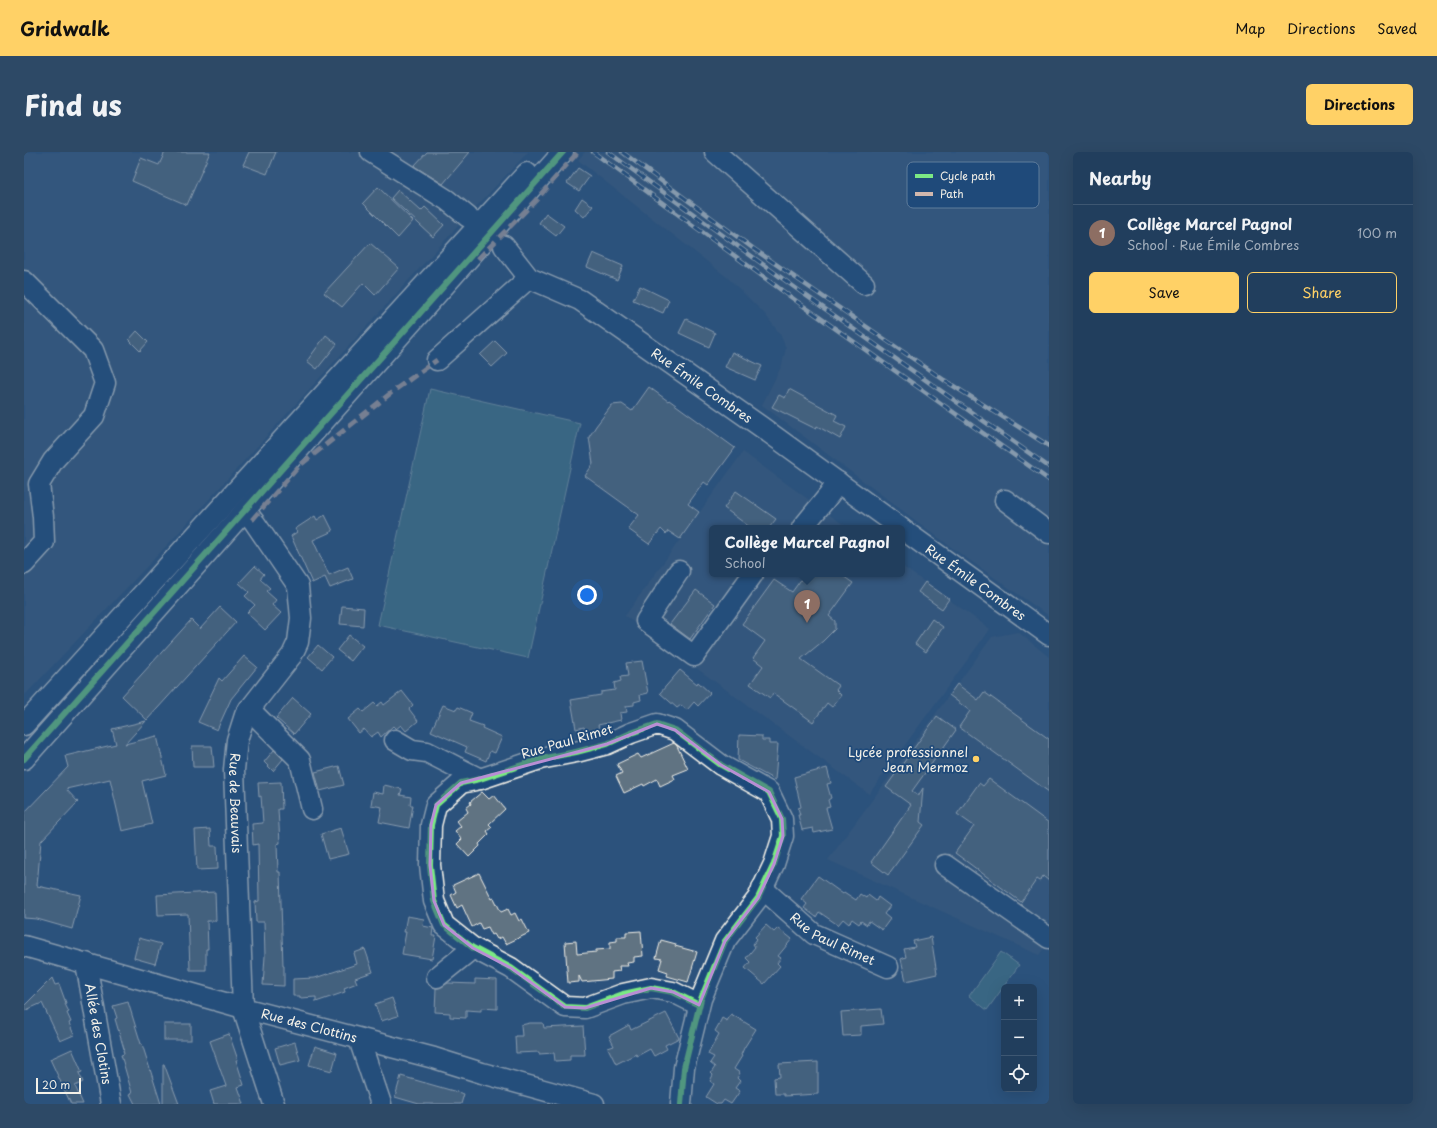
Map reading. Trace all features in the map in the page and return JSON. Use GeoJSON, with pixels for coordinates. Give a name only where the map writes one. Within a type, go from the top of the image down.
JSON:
{"type":"FeatureCollection","features":[{"type":"Feature","properties":{"kind":"street"},"geometry":{"type":"LineString","coordinates":[[371,152],[447,200],[468,217]]}},
{"type":"Feature","properties":{"kind":"street"},"geometry":{"type":"LineString","coordinates":[[24,725],[288,433],[544,160],[563,152]]}},
{"type":"Feature","properties":{"kind":"street"},"geometry":{"type":"LineString","coordinates":[[723,154],[864,284]]}},
{"type":"Feature","properties":{"kind":"street"},"geometry":{"type":"LineString","coordinates":[[24,759],[244,510],[544,160]]}},
{"type":"Feature","properties":{"kind":"street","name":"Rue Émile Combres"},"geometry":{"type":"LineString","coordinates":[[504,246],[529,278],[580,300],[838,482],[896,525]]}},
{"type":"Feature","properties":{"kind":"street"},"geometry":{"type":"LineString","coordinates":[[438,360],[529,278]]}},
{"type":"Feature","properties":{"kind":"street"},"geometry":{"type":"LineString","coordinates":[[24,281],[93,350],[105,383],[94,416],[53,461],[39,484],[44,542],[24,564]]}},
{"type":"Feature","properties":{"kind":"street"},"geometry":{"type":"LineString","coordinates":[[804,525],[838,482]]}},
{"type":"Feature","properties":{"kind":"street"},"geometry":{"type":"LineString","coordinates":[[1005,500],[1049,534]]}},
{"type":"Feature","properties":{"kind":"street","name":"Rue de Beauvais"},"geometry":{"type":"LineString","coordinates":[[244,510],[255,523],[298,586],[301,618],[298,642],[292,655],[245,715],[236,740],[234,770],[243,1008],[274,1104]]}},
{"type":"Feature","properties":{"kind":"street","name":"Rue Émile Combres"},"geometry":{"type":"LineString","coordinates":[[905,532],[1049,634]]}},
{"type":"Feature","properties":{"kind":"street"},"geometry":{"type":"LineString","coordinates":[[679,571],[646,621],[694,656],[751,577]]}},
{"type":"Feature","properties":{"kind":"street"},"geometry":{"type":"LineString","coordinates":[[249,709],[300,760],[312,809]]}},
{"type":"Feature","properties":{"kind":"street","name":"Rue Paul Rimet"},"geometry":{"type":"LineString","coordinates":[[681,1104],[684,1068],[699,1005],[725,941],[758,898],[774,864],[783,836],[782,819],[769,792],[721,764],[675,730],[657,724],[631,733],[607,744],[540,759],[480,779],[461,783],[436,805],[431,825],[430,865],[434,901],[444,925],[473,948],[511,968],[564,1007],[585,1008],[623,994],[651,988],[673,992],[699,1005]]}},
{"type":"Feature","properties":{"kind":"street"},"geometry":{"type":"LineString","coordinates":[[395,740],[412,750],[427,752],[480,779]]}},
{"type":"Feature","properties":{"kind":"street"},"geometry":{"type":"LineString","coordinates":[[945,865],[1047,931]]}},
{"type":"Feature","properties":{"kind":"street","name":"Rue Paul Rimet"},"geometry":{"type":"LineString","coordinates":[[762,888],[814,934],[888,967]]}},
{"type":"Feature","properties":{"kind":"street","name":"Rue des Clottins"},"geometry":{"type":"LineString","coordinates":[[24,946],[243,1008],[434,1058],[594,1104]]}},
{"type":"Feature","properties":{"kind":"street"},"geometry":{"type":"LineString","coordinates":[[437,977],[473,948]]}},
{"type":"Feature","properties":{"kind":"street","name":"Allée des Clotins"},"geometry":{"type":"LineString","coordinates":[[86,963],[111,1104]]}},
{"type":"Feature","properties":{"kind":"street"},"geometry":{"type":"LineString","coordinates":[[359,1039],[381,1104]]}},
{"type":"Feature","properties":{"kind":"highlighted area"},"geometry":{"type":"Polygon","coordinates":[[[657,724],[675,730],[721,765],[769,792],[782,819],[783,836],[774,864],[758,898],[725,941],[699,1005],[673,992],[651,988],[585,1008],[565,1007],[511,968],[473,948],[444,925],[434,901],[430,865],[431,825],[436,805],[461,783],[607,744],[657,724]]]}},
{"type":"Feature","properties":{"kind":"shaded area"},"geometry":{"type":"Polygon","coordinates":[[[24,152],[528,152],[458,226],[171,541],[24,696],[24,152]]]}},
{"type":"Feature","properties":{"kind":"shaded area"},"geometry":{"type":"Polygon","coordinates":[[[585,152],[1049,152],[1049,616],[951,547],[762,405],[782,365],[786,348],[780,334],[764,313],[728,278],[578,160],[585,152]]]}},
{"type":"Feature","properties":{"kind":"shaded area"},"geometry":{"type":"Polygon","coordinates":[[[743,452],[844,525],[709,525],[709,577],[905,577],[905,568],[990,629],[869,794],[625,616],[743,452]]]}},
{"type":"Feature","properties":{"kind":"shaded area","name":"Lycée professionnel Jean Mermoz"},"geometry":{"type":"Polygon","coordinates":[[[1018,632],[1049,657],[1049,941],[1039,955],[828,860],[992,637],[1018,632]]]}},
{"type":"Feature","properties":{"kind":"green space"},"geometry":{"type":"Polygon","coordinates":[[[430,389],[580,423],[528,658],[378,625],[430,389]]]}},
{"type":"Feature","properties":{"kind":"green space"},"geometry":{"type":"Polygon","coordinates":[[[1001,952],[1019,965],[1005,984],[1001,984],[1001,990],[987,1010],[969,996],[1001,952]]]}},
{"type":"Feature","properties":{"kind":"building"},"geometry":{"type":"Polygon","coordinates":[[[165,152],[210,152],[187,205],[132,181],[141,158],[159,165],[165,152]]]}},
{"type":"Feature","properties":{"kind":"building"},"geometry":{"type":"Polygon","coordinates":[[[249,152],[276,152],[267,174],[243,165],[249,152]]]}},
{"type":"Feature","properties":{"kind":"building"},"geometry":{"type":"Polygon","coordinates":[[[427,152],[470,152],[443,184],[414,166],[427,152]]]}},
{"type":"Feature","properties":{"kind":"building"},"geometry":{"type":"Polygon","coordinates":[[[578,168],[590,176],[579,191],[567,183],[578,168]]]}},
{"type":"Feature","properties":{"kind":"building"},"geometry":{"type":"Polygon","coordinates":[[[378,187],[413,221],[398,238],[363,203],[378,187]]]}},
{"type":"Feature","properties":{"kind":"building"},"geometry":{"type":"Polygon","coordinates":[[[398,190],[421,211],[425,207],[444,225],[433,237],[391,198],[398,190]]]}},
{"type":"Feature","properties":{"kind":"building"},"geometry":{"type":"Polygon","coordinates":[[[582,198],[593,206],[584,217],[575,209],[582,198]]]}},
{"type":"Feature","properties":{"kind":"building"},"geometry":{"type":"Polygon","coordinates":[[[546,213],[564,226],[556,236],[539,223],[546,213]]]}},
{"type":"Feature","properties":{"kind":"building"},"geometry":{"type":"Polygon","coordinates":[[[370,243],[399,268],[375,295],[363,283],[342,307],[324,293],[370,243]]]}},
{"type":"Feature","properties":{"kind":"building"},"geometry":{"type":"Polygon","coordinates":[[[593,253],[623,266],[617,280],[587,267],[593,253]]]}},
{"type":"Feature","properties":{"kind":"building"},"geometry":{"type":"Polygon","coordinates":[[[640,286],[669,300],[663,313],[633,300],[640,286]]]}},
{"type":"Feature","properties":{"kind":"building"},"geometry":{"type":"Polygon","coordinates":[[[686,319],[715,333],[709,347],[679,333],[686,319]]]}},
{"type":"Feature","properties":{"kind":"building"},"geometry":{"type":"Polygon","coordinates":[[[137,331],[148,342],[140,351],[129,340],[137,331]]]}},
{"type":"Feature","properties":{"kind":"building"},"geometry":{"type":"Polygon","coordinates":[[[326,335],[337,344],[317,369],[307,361],[326,335]]]}},
{"type":"Feature","properties":{"kind":"building"},"geometry":{"type":"Polygon","coordinates":[[[495,341],[507,353],[492,367],[480,355],[495,341]]]}},
{"type":"Feature","properties":{"kind":"building"},"geometry":{"type":"Polygon","coordinates":[[[732,352],[762,366],[755,380],[725,367],[732,352]]]}},
{"type":"Feature","properties":{"kind":"building"},"geometry":{"type":"Polygon","coordinates":[[[649,387],[735,448],[708,485],[704,482],[688,504],[699,512],[680,539],[668,531],[666,534],[661,529],[649,544],[628,529],[639,515],[585,476],[593,464],[589,437],[596,426],[612,405],[622,404],[632,411],[649,387]]]}},
{"type":"Feature","properties":{"kind":"building"},"geometry":{"type":"Polygon","coordinates":[[[789,389],[837,415],[834,421],[846,427],[840,439],[817,426],[816,429],[772,407],[779,395],[785,398],[789,389]]]}},
{"type":"Feature","properties":{"kind":"building"},"geometry":{"type":"Polygon","coordinates":[[[736,491],[776,519],[771,525],[747,525],[724,508],[736,491]]]}},
{"type":"Feature","properties":{"kind":"building"},"geometry":{"type":"Polygon","coordinates":[[[325,515],[333,531],[313,540],[329,575],[348,567],[353,579],[330,588],[325,577],[312,583],[291,536],[297,532],[295,529],[315,516],[317,520],[325,515]]]}},
{"type":"Feature","properties":{"kind":"building"},"geometry":{"type":"Polygon","coordinates":[[[255,566],[264,574],[260,579],[270,588],[266,591],[276,600],[272,605],[281,613],[265,630],[247,613],[255,605],[245,596],[249,592],[239,583],[255,566]]]}},
{"type":"Feature","properties":{"kind":"building"},"geometry":{"type":"Polygon","coordinates":[[[803,577],[844,577],[853,583],[829,616],[835,621],[835,629],[801,659],[839,686],[836,690],[841,695],[832,707],[827,703],[813,722],[773,693],[770,698],[750,684],[763,666],[753,658],[765,641],[742,624],[774,580],[792,592],[803,577]]]}},
{"type":"Feature","properties":{"kind":"building"},"geometry":{"type":"Polygon","coordinates":[[[925,582],[949,599],[942,609],[918,592],[925,582]]]}},
{"type":"Feature","properties":{"kind":"building"},"geometry":{"type":"Polygon","coordinates":[[[696,590],[715,604],[690,639],[670,624],[696,590]]]}},
{"type":"Feature","properties":{"kind":"building"},"geometry":{"type":"Polygon","coordinates":[[[342,606],[364,608],[363,626],[340,624],[342,606]]]}},
{"type":"Feature","properties":{"kind":"building"},"geometry":{"type":"Polygon","coordinates":[[[220,607],[236,622],[147,720],[122,696],[191,620],[200,629],[220,607]]]}},
{"type":"Feature","properties":{"kind":"building"},"geometry":{"type":"Polygon","coordinates":[[[932,619],[943,627],[926,652],[915,644],[932,619]]]}},
{"type":"Feature","properties":{"kind":"building"},"geometry":{"type":"Polygon","coordinates":[[[349,635],[363,646],[351,661],[337,650],[349,635]]]}},
{"type":"Feature","properties":{"kind":"building"},"geometry":{"type":"Polygon","coordinates":[[[318,645],[332,657],[322,669],[308,657],[318,645]]]}},
{"type":"Feature","properties":{"kind":"building"},"geometry":{"type":"Polygon","coordinates":[[[244,656],[257,667],[231,699],[217,730],[198,722],[219,678],[222,681],[244,656]]]}},
{"type":"Feature","properties":{"kind":"building"},"geometry":{"type":"Polygon","coordinates":[[[642,661],[648,693],[640,695],[641,700],[634,702],[634,705],[626,706],[627,712],[620,713],[621,720],[598,725],[600,730],[586,733],[584,727],[576,729],[571,700],[601,695],[601,692],[615,690],[614,683],[621,681],[620,677],[628,676],[626,663],[642,661]]]}},
{"type":"Feature","properties":{"kind":"building"},"geometry":{"type":"Polygon","coordinates":[[[680,670],[697,684],[698,682],[710,693],[698,706],[694,702],[687,710],[681,705],[677,708],[660,693],[680,670]]]}},
{"type":"Feature","properties":{"kind":"building"},"geometry":{"type":"Polygon","coordinates":[[[957,684],[978,700],[984,692],[1049,739],[1049,792],[959,727],[970,711],[949,695],[957,684]]]}},
{"type":"Feature","properties":{"kind":"building"},"geometry":{"type":"Polygon","coordinates":[[[402,691],[413,705],[409,709],[418,721],[406,731],[401,725],[396,729],[393,726],[381,737],[378,732],[371,737],[364,729],[359,733],[348,719],[360,709],[363,712],[374,703],[377,706],[382,702],[384,705],[402,691]]]}},
{"type":"Feature","properties":{"kind":"building"},"geometry":{"type":"Polygon","coordinates":[[[293,698],[311,714],[294,734],[276,718],[293,698]]]}},
{"type":"Feature","properties":{"kind":"building"},"geometry":{"type":"Polygon","coordinates":[[[443,705],[456,710],[458,707],[472,713],[469,721],[483,726],[482,728],[502,737],[495,753],[490,751],[486,761],[465,752],[467,747],[431,731],[443,705]]]}},
{"type":"Feature","properties":{"kind":"building"},"geometry":{"type":"Polygon","coordinates":[[[937,716],[956,730],[912,791],[918,796],[923,788],[920,822],[924,825],[888,875],[871,862],[911,805],[886,787],[937,716]]]}},
{"type":"Feature","properties":{"kind":"building"},"geometry":{"type":"Polygon","coordinates":[[[146,721],[125,744],[157,736],[166,775],[142,781],[152,824],[122,831],[110,779],[66,789],[78,802],[41,841],[37,886],[81,895],[72,929],[37,919],[24,918],[24,813],[68,767],[65,756],[116,744],[112,729],[146,721]]]}},
{"type":"Feature","properties":{"kind":"building"},"geometry":{"type":"Polygon","coordinates":[[[739,735],[762,736],[762,740],[769,740],[769,744],[778,744],[775,780],[738,760],[739,735]]]}},
{"type":"Feature","properties":{"kind":"building"},"geometry":{"type":"Polygon","coordinates":[[[674,743],[677,746],[688,769],[673,775],[675,779],[660,786],[657,779],[644,786],[643,784],[624,793],[616,776],[622,773],[617,764],[638,754],[641,758],[674,743]]]}},
{"type":"Feature","properties":{"kind":"building"},"geometry":{"type":"Polygon","coordinates":[[[192,746],[212,746],[214,767],[193,767],[192,746]]]}},
{"type":"Feature","properties":{"kind":"building"},"geometry":{"type":"Polygon","coordinates":[[[274,750],[283,759],[273,771],[264,762],[274,750]]]}},
{"type":"Feature","properties":{"kind":"building"},"geometry":{"type":"Polygon","coordinates":[[[339,766],[344,785],[320,791],[315,772],[339,766]]]}},
{"type":"Feature","properties":{"kind":"building"},"geometry":{"type":"Polygon","coordinates":[[[827,768],[831,783],[827,784],[831,798],[828,800],[830,807],[826,808],[832,829],[814,833],[813,828],[802,830],[798,815],[800,815],[798,808],[801,807],[794,777],[827,768]]]}},
{"type":"Feature","properties":{"kind":"building"},"geometry":{"type":"Polygon","coordinates":[[[989,779],[1049,823],[1049,881],[1043,876],[1040,881],[1037,879],[1021,902],[955,853],[974,826],[957,814],[979,783],[983,786],[989,779]]]}},
{"type":"Feature","properties":{"kind":"building"},"geometry":{"type":"Polygon","coordinates":[[[281,782],[282,809],[278,809],[280,843],[277,844],[278,872],[280,872],[284,986],[263,985],[265,956],[264,922],[256,922],[255,902],[259,901],[258,844],[253,845],[252,824],[263,823],[261,796],[259,797],[258,783],[281,782]]]}},
{"type":"Feature","properties":{"kind":"building"},"geometry":{"type":"Polygon","coordinates":[[[384,785],[402,789],[400,795],[411,797],[410,805],[413,805],[409,828],[379,822],[382,807],[371,805],[373,792],[383,794],[384,785]]]}},
{"type":"Feature","properties":{"kind":"building"},"geometry":{"type":"Polygon","coordinates":[[[482,792],[489,799],[494,795],[505,809],[489,824],[492,827],[487,831],[489,834],[469,857],[457,844],[462,839],[455,831],[461,826],[457,821],[468,812],[466,808],[471,804],[470,802],[482,792]]]}},
{"type":"Feature","properties":{"kind":"building"},"geometry":{"type":"Polygon","coordinates":[[[341,828],[349,854],[328,859],[321,834],[341,828]]]}},
{"type":"Feature","properties":{"kind":"building"},"geometry":{"type":"Polygon","coordinates":[[[210,829],[211,846],[217,846],[218,869],[197,870],[195,830],[210,829]]]}},
{"type":"Feature","properties":{"kind":"building"},"geometry":{"type":"Polygon","coordinates":[[[479,873],[492,899],[494,898],[501,912],[508,909],[511,915],[515,913],[519,921],[522,919],[529,933],[506,944],[502,937],[497,939],[494,934],[492,935],[488,927],[482,929],[479,923],[472,927],[462,905],[457,908],[451,895],[456,892],[453,885],[479,873]]]}},
{"type":"Feature","properties":{"kind":"building"},"geometry":{"type":"Polygon","coordinates":[[[818,876],[843,894],[844,892],[856,900],[860,894],[866,898],[868,895],[876,901],[878,897],[890,906],[884,914],[890,919],[882,930],[869,921],[867,925],[861,921],[859,924],[852,919],[849,924],[843,919],[838,925],[819,912],[816,917],[804,908],[807,904],[801,899],[818,876]]]}},
{"type":"Feature","properties":{"kind":"building"},"geometry":{"type":"Polygon","coordinates":[[[215,892],[216,921],[207,921],[208,949],[206,949],[206,970],[190,970],[188,914],[158,915],[157,895],[215,892]]]}},
{"type":"Feature","properties":{"kind":"building"},"geometry":{"type":"Polygon","coordinates":[[[407,916],[424,919],[423,926],[433,928],[432,936],[436,936],[432,959],[402,954],[407,916]]]}},
{"type":"Feature","properties":{"kind":"building"},"geometry":{"type":"Polygon","coordinates":[[[766,925],[774,932],[778,928],[792,939],[778,956],[781,958],[777,963],[780,966],[764,984],[745,968],[750,962],[746,958],[755,947],[753,944],[757,939],[755,937],[766,925]]]}},
{"type":"Feature","properties":{"kind":"building"},"geometry":{"type":"Polygon","coordinates":[[[641,931],[643,956],[634,957],[634,962],[627,963],[628,966],[619,966],[620,971],[612,972],[612,979],[582,982],[579,976],[579,982],[568,983],[565,942],[576,941],[577,954],[596,952],[596,950],[610,949],[610,942],[617,941],[617,937],[626,937],[626,932],[641,931]]]}},
{"type":"Feature","properties":{"kind":"building"},"geometry":{"type":"Polygon","coordinates":[[[931,937],[937,974],[906,981],[901,959],[906,957],[904,949],[915,947],[913,941],[931,937]]]}},
{"type":"Feature","properties":{"kind":"building"},"geometry":{"type":"Polygon","coordinates":[[[139,938],[161,944],[155,964],[134,958],[139,938]]]}},
{"type":"Feature","properties":{"kind":"building"},"geometry":{"type":"Polygon","coordinates":[[[661,940],[676,944],[675,946],[697,952],[688,982],[667,976],[668,972],[659,969],[662,959],[656,958],[661,940]]]}},
{"type":"Feature","properties":{"kind":"building"},"geometry":{"type":"Polygon","coordinates":[[[365,949],[373,972],[355,978],[357,983],[344,988],[345,992],[316,1002],[316,997],[300,998],[300,996],[293,996],[293,979],[315,978],[357,964],[354,953],[365,949]]]}},
{"type":"Feature","properties":{"kind":"building"},"geometry":{"type":"Polygon","coordinates":[[[52,978],[55,985],[59,984],[69,1012],[67,1013],[71,1022],[69,1023],[74,1035],[60,1041],[42,1003],[24,1011],[24,1006],[52,978]]]}},
{"type":"Feature","properties":{"kind":"building"},"geometry":{"type":"Polygon","coordinates":[[[475,979],[497,980],[497,1009],[481,1008],[481,1011],[466,1010],[466,1018],[450,1017],[450,1013],[435,1012],[436,988],[448,983],[475,984],[475,979]]]}},
{"type":"Feature","properties":{"kind":"building"},"geometry":{"type":"Polygon","coordinates":[[[392,998],[398,1016],[381,1021],[375,1004],[392,998]]]}},
{"type":"Feature","properties":{"kind":"building"},"geometry":{"type":"Polygon","coordinates":[[[128,1002],[161,1104],[135,1104],[130,1094],[132,1093],[121,1055],[124,1054],[124,1049],[115,1019],[117,1018],[113,1006],[128,1002]]]}},
{"type":"Feature","properties":{"kind":"building"},"geometry":{"type":"Polygon","coordinates":[[[881,1009],[883,1024],[861,1026],[861,1035],[843,1036],[841,1012],[881,1009]]]}},
{"type":"Feature","properties":{"kind":"building"},"geometry":{"type":"Polygon","coordinates":[[[666,1013],[679,1038],[665,1045],[667,1049],[654,1056],[650,1049],[616,1064],[608,1048],[614,1046],[609,1036],[629,1025],[631,1030],[666,1013]]]}},
{"type":"Feature","properties":{"kind":"building"},"geometry":{"type":"Polygon","coordinates":[[[731,1014],[756,1029],[744,1048],[741,1055],[742,1056],[734,1069],[740,1073],[737,1078],[740,1081],[735,1088],[740,1091],[731,1104],[724,1100],[721,1104],[717,1104],[706,1097],[714,1084],[710,1081],[713,1075],[711,1073],[715,1067],[710,1063],[714,1057],[708,1054],[719,1034],[715,1031],[722,1018],[727,1021],[731,1014]]]}},
{"type":"Feature","properties":{"kind":"building"},"geometry":{"type":"Polygon","coordinates":[[[543,1023],[544,1028],[583,1026],[585,1055],[570,1055],[570,1060],[555,1061],[554,1053],[516,1053],[515,1036],[522,1036],[521,1025],[543,1023]]]}},
{"type":"Feature","properties":{"kind":"building"},"geometry":{"type":"Polygon","coordinates":[[[164,1024],[191,1024],[191,1040],[164,1040],[164,1024]]]}},
{"type":"Feature","properties":{"kind":"building"},"geometry":{"type":"Polygon","coordinates":[[[229,1034],[238,1060],[236,1060],[244,1085],[238,1087],[244,1104],[214,1104],[210,1091],[226,1086],[210,1041],[229,1034]]]}},
{"type":"Feature","properties":{"kind":"building"},"geometry":{"type":"Polygon","coordinates":[[[295,1042],[300,1060],[280,1065],[275,1048],[295,1042]]]}},
{"type":"Feature","properties":{"kind":"building"},"geometry":{"type":"Polygon","coordinates":[[[315,1046],[337,1053],[332,1071],[309,1065],[315,1046]]]}},
{"type":"Feature","properties":{"kind":"building"},"geometry":{"type":"Polygon","coordinates":[[[72,1049],[82,1072],[79,1073],[83,1082],[75,1086],[83,1104],[71,1104],[50,1059],[72,1049]]]}},
{"type":"Feature","properties":{"kind":"building"},"geometry":{"type":"Polygon","coordinates":[[[818,1062],[818,1094],[784,1096],[784,1094],[775,1094],[774,1078],[780,1077],[779,1064],[818,1062]]]}},
{"type":"Feature","properties":{"kind":"building"},"geometry":{"type":"Polygon","coordinates":[[[164,1064],[179,1104],[163,1104],[164,1064]]]}},
{"type":"Feature","properties":{"kind":"building"},"geometry":{"type":"Polygon","coordinates":[[[401,1076],[464,1094],[461,1104],[419,1104],[395,1097],[401,1076]]]}},
{"type":"Feature","properties":{"kind":"railway"},"geometry":{"type":"LineString","coordinates":[[593,152],[795,300],[1049,480]]}},
{"type":"Feature","properties":{"kind":"railway"},"geometry":{"type":"LineString","coordinates":[[608,152],[801,292],[1049,467]]}},
{"type":"Feature","properties":{"kind":"railway"},"geometry":{"type":"LineString","coordinates":[[622,152],[754,249],[806,285],[944,380],[1049,446]]}},
{"type":"Feature","properties":{"kind":"marked path"},"geometry":{"type":"LineString","coordinates":[[478,259],[535,201],[578,152]]}},
{"type":"Feature","properties":{"kind":"marked path"},"geometry":{"type":"LineString","coordinates":[[252,520],[299,466],[396,389],[437,360]]}},
{"type":"Feature","properties":{"kind":"cycle path"},"geometry":{"type":"LineString","coordinates":[[24,759],[563,152]]}},
{"type":"Feature","properties":{"kind":"cycle path"},"geometry":{"type":"LineString","coordinates":[[681,1104],[684,1068],[701,999],[725,941],[758,898],[774,864],[783,836],[782,819],[769,792],[721,765],[675,730],[657,724],[631,733],[607,744],[540,759],[480,779],[461,783],[436,805],[431,825],[430,865],[434,901],[444,925],[473,948],[511,968],[565,1007],[585,1008],[623,994],[651,988],[673,992],[699,1005]]}},
{"type":"Feature","properties":{"kind":"place","name":"Collège Marcel Pagnol"},"geometry":{"type":"Point","coordinates":[807,623]}},
{"type":"Feature","properties":{"kind":"place","name":"Lycée professionnel Jean Mermoz"},"geometry":{"type":"Point","coordinates":[976,759]}}]}
